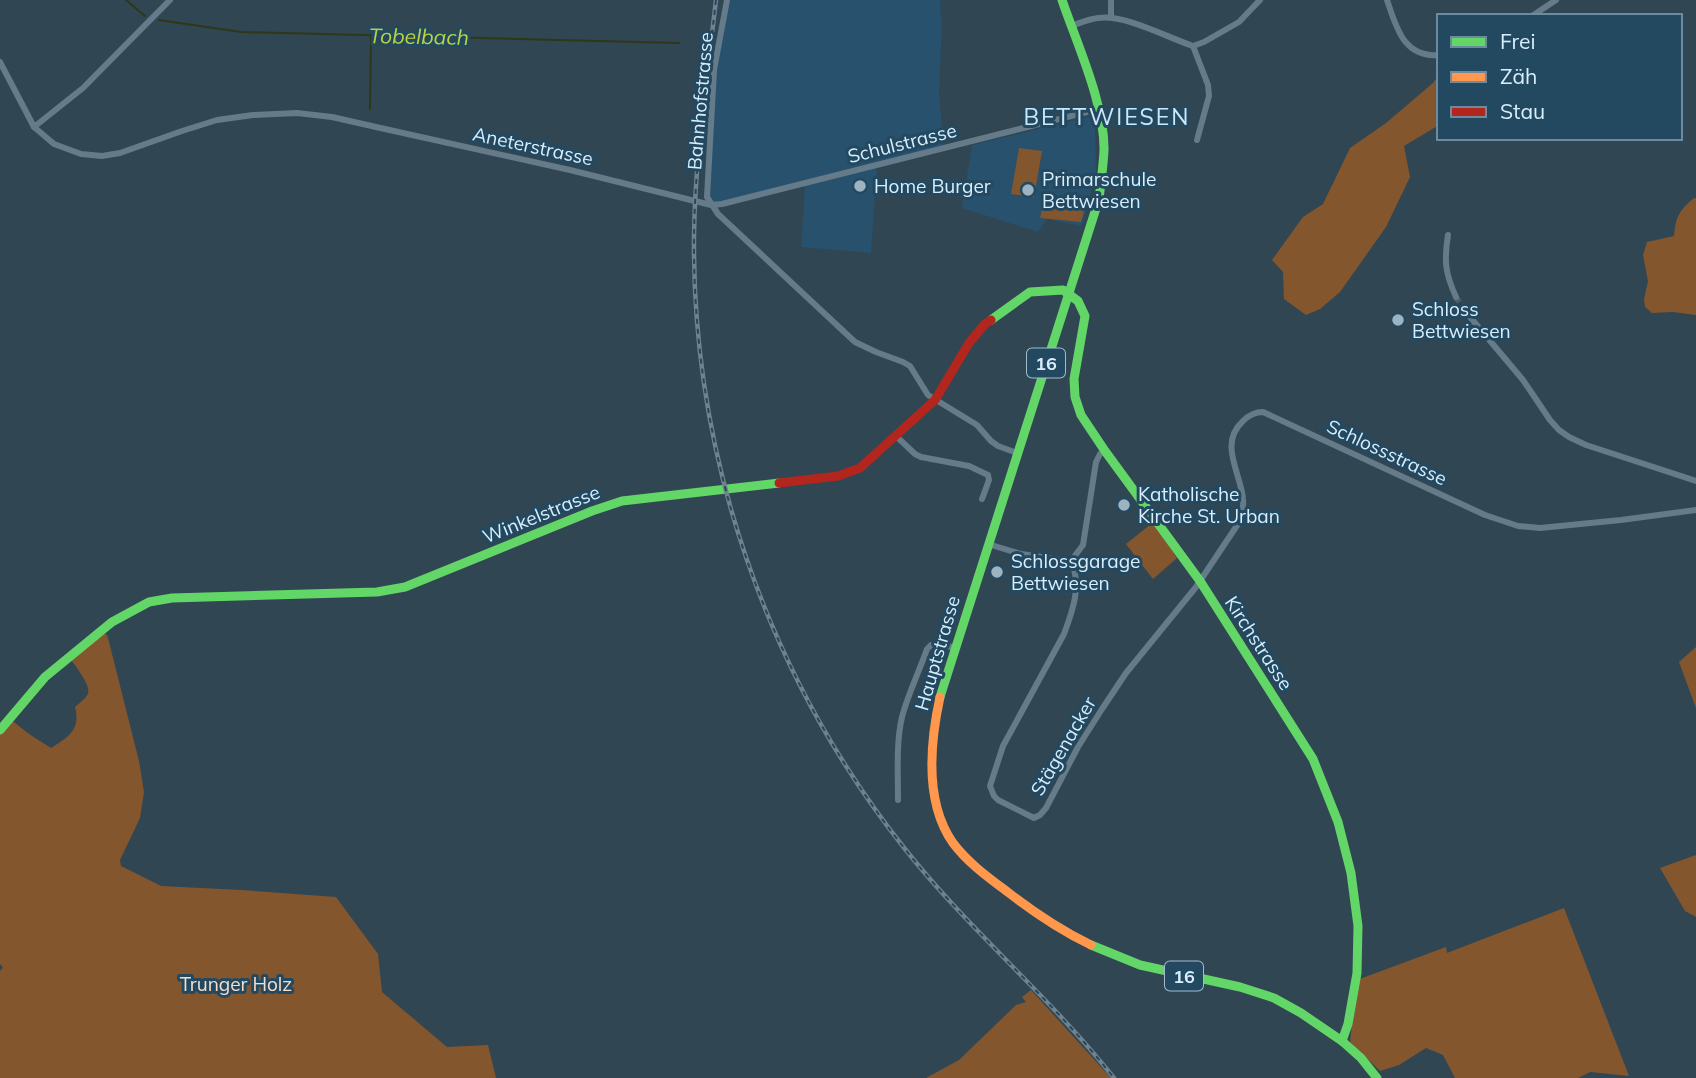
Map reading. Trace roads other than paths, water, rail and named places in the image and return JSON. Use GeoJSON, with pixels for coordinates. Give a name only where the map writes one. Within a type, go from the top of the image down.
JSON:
{"type":"FeatureCollection","features":[{"type":"Feature","properties":{"kind":"street"},"geometry":{"type":"LineString","coordinates":[[34,127],[90,82],[170,0]]}},
{"type":"Feature","properties":{"kind":"street","name":"Bahnhofstrasse"},"geometry":{"type":"LineString","coordinates":[[711,205],[707,197],[712,94],[727,0]]}},
{"type":"Feature","properties":{"kind":"street","name":"Hauptstrasse"},"geometry":{"type":"LineString","coordinates":[[1062,0],[1099,109],[1104,149],[1099,199],[937,710],[932,752],[936,802],[942,822],[953,843],[966,858],[1048,922],[1083,943],[1120,959],[1156,970],[1238,986],[1267,995],[1342,1041],[1360,1056],[1377,1078]]}},
{"type":"Feature","properties":{"kind":"street"},"geometry":{"type":"LineString","coordinates":[[1111,0],[1111,17]]}},
{"type":"Feature","properties":{"kind":"street"},"geometry":{"type":"LineString","coordinates":[[1193,47],[1239,22],[1260,0]]}},
{"type":"Feature","properties":{"kind":"street"},"geometry":{"type":"LineString","coordinates":[[1387,0],[1403,40],[1420,53],[1437,55]]}},
{"type":"Feature","properties":{"kind":"street"},"geometry":{"type":"LineString","coordinates":[[1535,14],[1556,0]]}},
{"type":"Feature","properties":{"kind":"street"},"geometry":{"type":"LineString","coordinates":[[1071,26],[1096,18],[1111,17],[1145,27],[1193,47],[1208,85],[1209,96],[1197,140]]}},
{"type":"Feature","properties":{"kind":"street","name":"Aneterstrasse"},"geometry":{"type":"LineString","coordinates":[[0,62],[34,127],[54,144],[81,154],[102,156],[120,153],[218,120],[297,113],[332,117],[584,173],[711,205]]}},
{"type":"Feature","properties":{"kind":"street","name":"Schulstrasse"},"geometry":{"type":"LineString","coordinates":[[711,205],[1099,109]]}},
{"type":"Feature","properties":{"kind":"street"},"geometry":{"type":"LineString","coordinates":[[711,205],[855,342],[910,366],[928,395],[977,425],[998,446],[1017,453]]}},
{"type":"Feature","properties":{"kind":"street"},"geometry":{"type":"LineString","coordinates":[[1448,235],[1444,263],[1456,297]]}},
{"type":"Feature","properties":{"kind":"street","name":"Winkelstrasse"},"geometry":{"type":"LineString","coordinates":[[0,730],[45,677],[112,622],[149,602],[172,598],[377,592],[405,587],[572,518],[622,501],[848,474],[860,468],[935,400],[969,343],[985,324],[1030,292],[1058,290],[1069,294]]}},
{"type":"Feature","properties":{"kind":"street","name":"Kirchstrasse"},"geometry":{"type":"LineString","coordinates":[[1069,294],[1078,301],[1085,316],[1074,379],[1075,397],[1081,415],[1200,581],[1312,759],[1338,822],[1351,873],[1358,926],[1357,973],[1348,1024],[1342,1041]]}},
{"type":"Feature","properties":{"kind":"street"},"geometry":{"type":"LineString","coordinates":[[1465,311],[1523,380],[1559,430],[1586,445],[1696,481]]}},
{"type":"Feature","properties":{"kind":"street","name":"Schlossstrasse"},"geometry":{"type":"LineString","coordinates":[[1200,581],[1240,521],[1243,497],[1232,455],[1232,440],[1241,422],[1255,412],[1263,412],[1485,515],[1518,526],[1540,528],[1696,510]]}},
{"type":"Feature","properties":{"kind":"street"},"geometry":{"type":"LineString","coordinates":[[896,436],[921,457],[968,466],[988,475],[989,480],[982,499]]}},
{"type":"Feature","properties":{"kind":"street"},"geometry":{"type":"LineString","coordinates":[[988,544],[1021,554],[1071,561],[1083,545],[1096,463],[1100,454],[1105,451]]}},
{"type":"Feature","properties":{"kind":"street","name":"Stägenacker"},"geometry":{"type":"LineString","coordinates":[[1071,561],[1077,582],[1071,616],[1003,746],[990,786],[998,800],[1034,818],[1046,808],[1078,747],[1120,682],[1200,581]]}},
{"type":"Feature","properties":{"kind":"street"},"geometry":{"type":"LineString","coordinates":[[898,800],[899,734],[908,697],[927,649],[940,643],[956,648]]}},
{"type":"Feature","properties":{"kind":"waterway"},"geometry":{"type":"LineString","coordinates":[[126,0],[145,16]]}},
{"type":"Feature","properties":{"kind":"waterway","name":"Tobelbach"},"geometry":{"type":"LineString","coordinates":[[159,20],[241,32],[679,43]]}},
{"type":"Feature","properties":{"kind":"waterway"},"geometry":{"type":"LineString","coordinates":[[370,109],[371,36]]}},
{"type":"Feature","properties":{"kind":"tunnel"},"geometry":{"type":"LineString","coordinates":[[1456,297],[1465,311]]}},
{"type":"Feature","properties":{"kind":"railway"},"geometry":{"type":"LineString","coordinates":[[716,0],[697,177],[694,236],[697,319],[707,401],[723,481],[747,560],[777,637],[814,711],[856,782],[930,879],[1063,1019],[1114,1078]]}},
{"type":"Feature","properties":{"kind":"place","name":"Home Burger"},"geometry":{"type":"Point","coordinates":[860,186]}},
{"type":"Feature","properties":{"kind":"place","name":"Primarschule Bettwiesen"},"geometry":{"type":"Point","coordinates":[1028,190]}},
{"type":"Feature","properties":{"kind":"place","name":"Schloss Bettwiesen"},"geometry":{"type":"Point","coordinates":[1398,320]}},
{"type":"Feature","properties":{"kind":"place","name":"Katholische Kirche St. Urban"},"geometry":{"type":"Point","coordinates":[1124,505]}},
{"type":"Feature","properties":{"kind":"place","name":"Schlossgarage Bettwiesen"},"geometry":{"type":"Point","coordinates":[997,572]}},
{"type":"Feature","properties":{"kind":"district","name":"BETTWIESEN"},"geometry":{"type":"Point","coordinates":[1107,116]}},
{"type":"Feature","properties":{"kind":"park label","name":"Trunger Holz"},"geometry":{"type":"Point","coordinates":[236,984]}}]}
